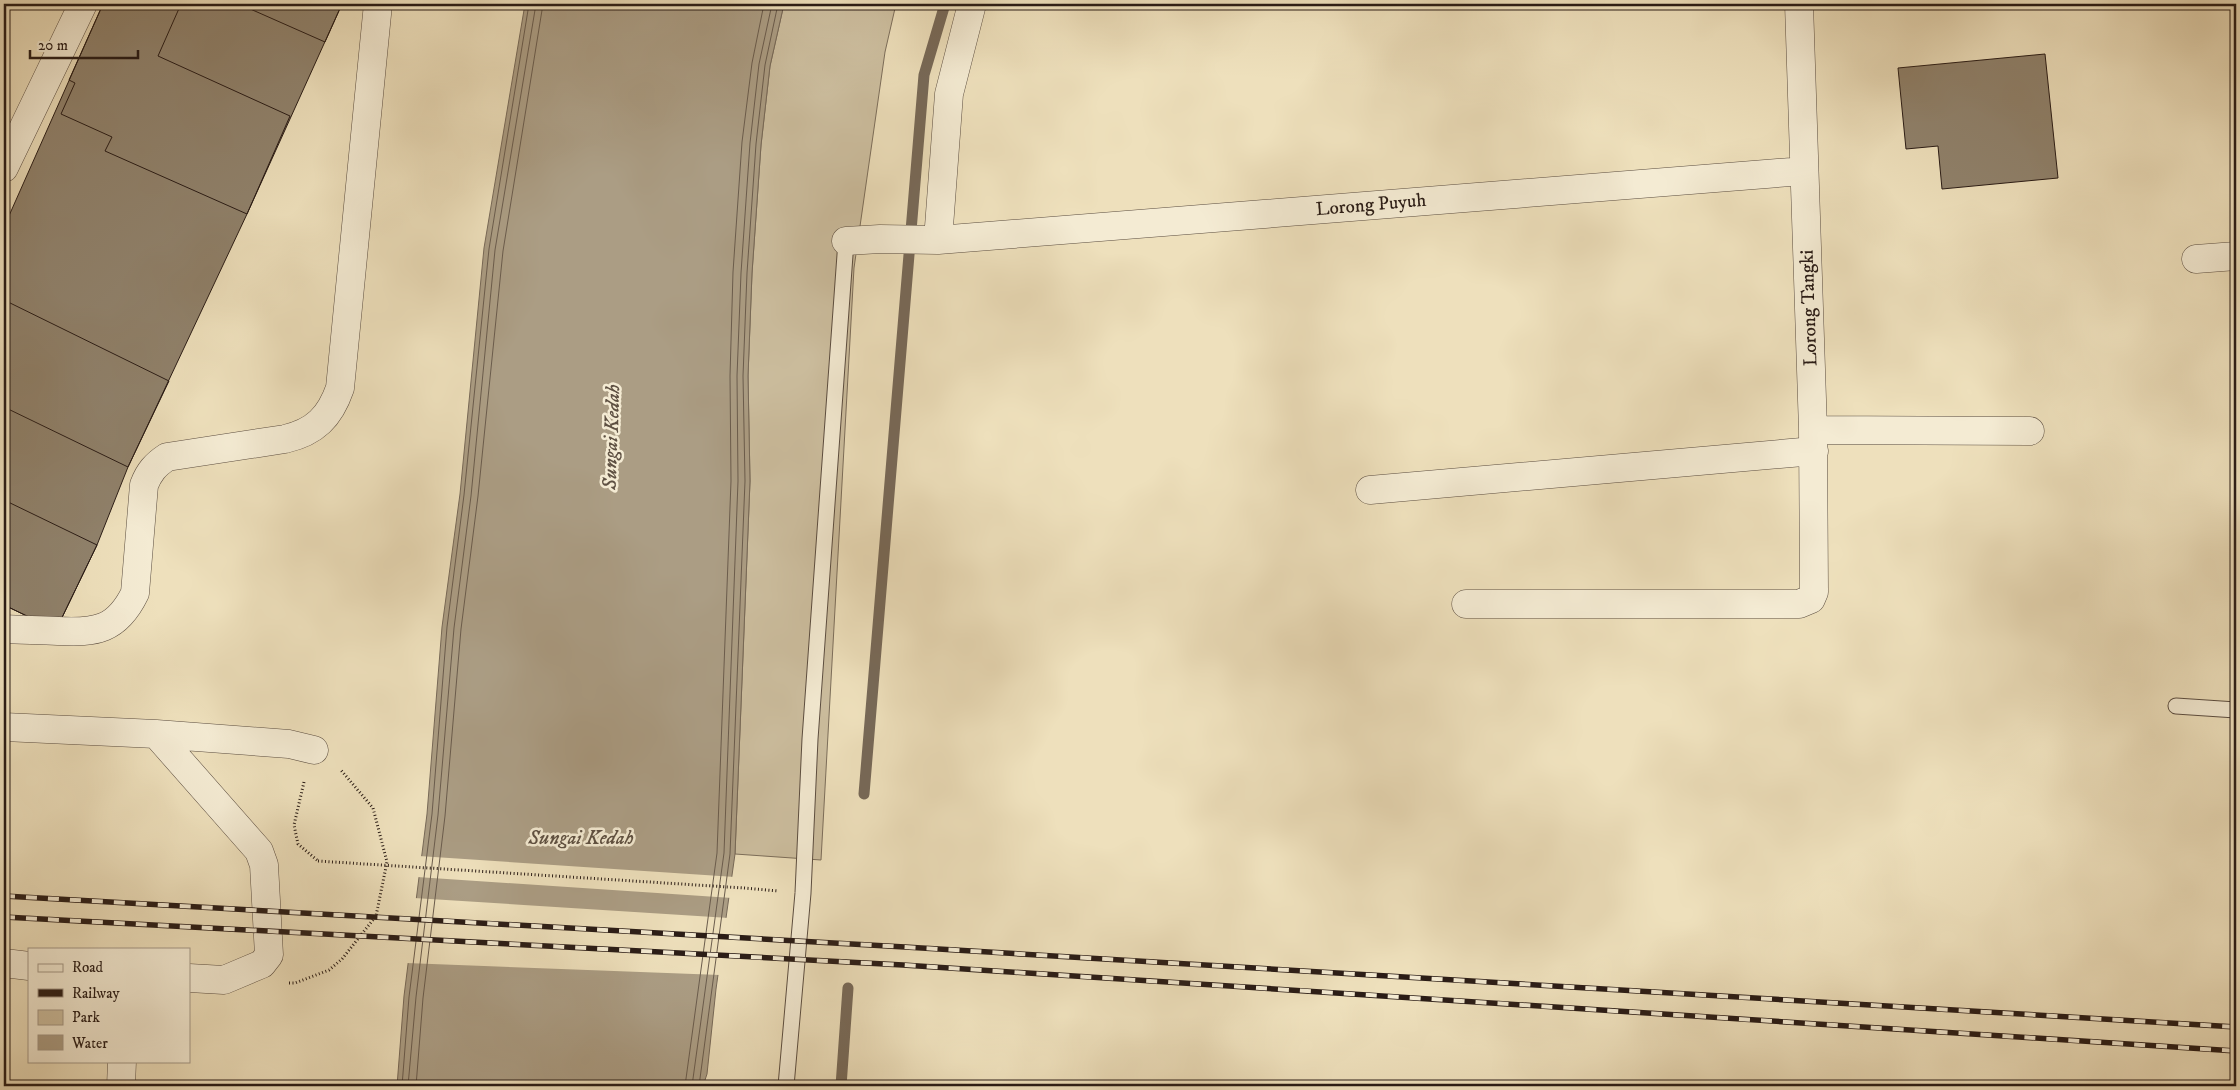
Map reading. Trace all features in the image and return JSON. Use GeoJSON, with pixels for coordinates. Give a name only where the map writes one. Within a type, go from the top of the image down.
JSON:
{"type":"FeatureCollection","features":[{"type":"Feature","properties":{"kind":"street"},"geometry":{"type":"LineString","coordinates":[[4,168],[83,4]]}},
{"type":"Feature","properties":{"kind":"street"},"geometry":{"type":"LineString","coordinates":[[4,629],[79,632],[94,631],[108,626],[128,606],[135,593],[144,485],[148,473],[157,464],[167,457],[302,435],[318,426],[330,413],[340,388],[378,4]]}},
{"type":"Feature","properties":{"kind":"street"},"geometry":{"type":"LineString","coordinates":[[929,240],[949,94],[972,4]]}},
{"type":"Feature","properties":{"kind":"street","name":"Lorong Tangki"},"geometry":{"type":"LineString","coordinates":[[1466,604],[1799,604],[1811,599],[1814,592],[1814,440],[1799,4]]}},
{"type":"Feature","properties":{"kind":"street","name":"Lorong Puyuh"},"geometry":{"type":"LineString","coordinates":[[846,241],[880,239],[929,240],[1804,171]]}},
{"type":"Feature","properties":{"kind":"street"},"geometry":{"type":"LineString","coordinates":[[2196,259],[2236,256]]}},
{"type":"Feature","properties":{"kind":"street"},"geometry":{"type":"LineString","coordinates":[[1370,490],[1814,440],[2030,431]]}},
{"type":"Feature","properties":{"kind":"street"},"geometry":{"type":"LineString","coordinates":[[4,727],[156,734],[289,744],[314,750]]}},
{"type":"Feature","properties":{"kind":"street"},"geometry":{"type":"LineString","coordinates":[[156,734],[259,851],[264,865],[270,955],[262,964],[224,980],[190,978]]}},
{"type":"Feature","properties":{"kind":"street"},"geometry":{"type":"LineString","coordinates":[[4,963],[28,966]]}},
{"type":"Feature","properties":{"kind":"street"},"geometry":{"type":"LineString","coordinates":[[121,1086],[122,1062]]}},
{"type":"Feature","properties":{"kind":"lane"},"geometry":{"type":"LineString","coordinates":[[786,1086],[803,893],[810,739],[846,241]]}},
{"type":"Feature","properties":{"kind":"lane"},"geometry":{"type":"LineString","coordinates":[[2176,706],[2236,710]]}},
{"type":"Feature","properties":{"kind":"path"},"geometry":{"type":"LineString","coordinates":[[296,983],[329,970],[342,960],[376,916],[387,862],[373,808],[337,766],[314,750],[294,825],[298,844],[318,861],[744,888],[803,893]]}},
{"type":"Feature","properties":{"kind":"green space"},"geometry":{"type":"Polygon","coordinates":[[[784,4],[896,4],[885,52],[854,268],[821,860],[735,854],[750,481],[748,376],[752,273],[761,145],[770,66],[784,4]]]}},
{"type":"Feature","properties":{"kind":"water","name":"Sungai Kedah"},"geometry":{"type":"Polygon","coordinates":[[[525,4],[784,4],[770,66],[761,145],[752,273],[748,376],[750,481],[735,854],[716,989],[707,1074],[703,1086],[397,1086],[404,996],[427,814],[442,627],[460,494],[484,248],[525,4]]]}},
{"type":"Feature","properties":{"kind":"pier"},"geometry":{"type":"Polygon","coordinates":[[[419,856],[735,877],[732,898],[417,877],[419,856]]]}},
{"type":"Feature","properties":{"kind":"pier"},"geometry":{"type":"Polygon","coordinates":[[[414,898],[729,918],[720,975],[406,963],[414,898]]]}},
{"type":"Feature","properties":{"kind":"building"},"geometry":{"type":"Polygon","coordinates":[[[103,4],[181,4],[158,56],[290,116],[247,214],[105,151],[112,137],[61,114],[75,83],[69,80],[103,4]]]}},
{"type":"Feature","properties":{"kind":"building"},"geometry":{"type":"Polygon","coordinates":[[[103,4],[342,4],[247,214],[128,467],[97,545],[56,630],[4,605],[4,227],[103,4]]]}},
{"type":"Feature","properties":{"kind":"building"},"geometry":{"type":"Polygon","coordinates":[[[239,4],[342,4],[325,42],[239,4]]]}},
{"type":"Feature","properties":{"kind":"building"},"geometry":{"type":"Polygon","coordinates":[[[2045,54],[2058,178],[1942,189],[1938,146],[1906,149],[1898,68],[2045,54]]]}},
{"type":"Feature","properties":{"kind":"building"},"geometry":{"type":"Polygon","coordinates":[[[4,300],[169,381],[128,467],[4,407],[4,300]]]}},
{"type":"Feature","properties":{"kind":"building"},"geometry":{"type":"Polygon","coordinates":[[[4,500],[97,545],[56,630],[4,605],[4,500]]]}},
{"type":"Feature","properties":{"kind":"waterway"},"geometry":{"type":"LineString","coordinates":[[864,794],[924,75],[945,4]]}},
{"type":"Feature","properties":{"kind":"waterway"},"geometry":{"type":"LineString","coordinates":[[841,1086],[848,988]]}},
{"type":"Feature","properties":{"kind":"railway"},"geometry":{"type":"LineString","coordinates":[[4,896],[905,947],[2236,1027]]}},
{"type":"Feature","properties":{"kind":"railway"},"geometry":{"type":"LineString","coordinates":[[4,917],[903,965],[2236,1051]]}}]}
